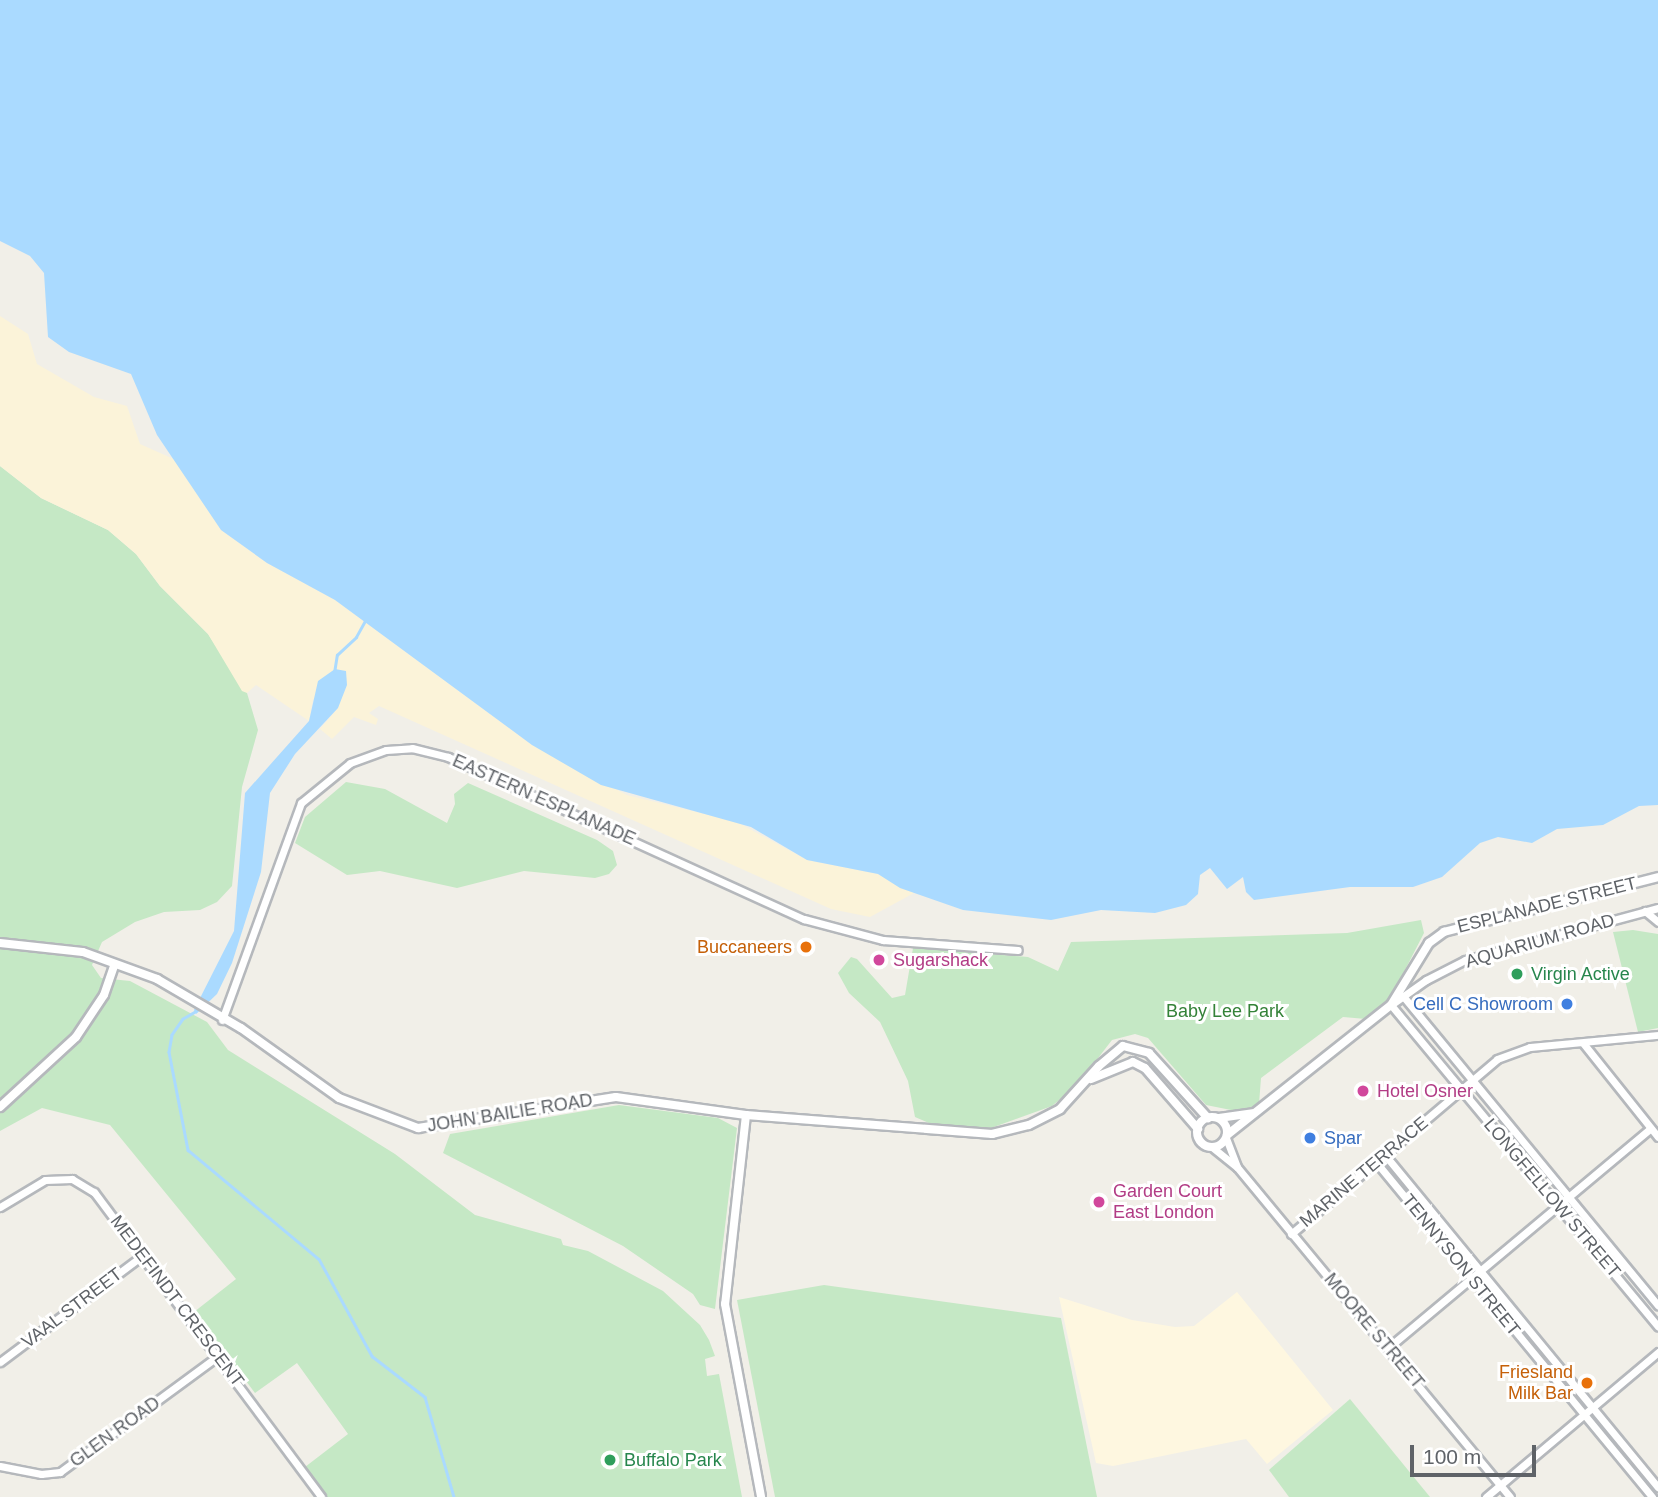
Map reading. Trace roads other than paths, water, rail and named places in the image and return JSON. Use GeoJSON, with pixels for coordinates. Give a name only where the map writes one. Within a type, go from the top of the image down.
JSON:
{"type":"FeatureCollection","features":[{"type":"Feature","properties":{"kind":"street","name":"EASTERN ESPLANADE"},"geometry":{"type":"LineString","coordinates":[[222,1020],[300,803],[350,763],[386,750],[412,748],[448,757],[804,919],[883,940],[1018,950]]}},
{"type":"Feature","properties":{"kind":"street","name":"ESPLANADE STREET"},"geometry":{"type":"LineString","coordinates":[[1226,1136],[1391,1005],[1429,943],[1444,932],[1658,877]]}},
{"type":"Feature","properties":{"kind":"street","name":"AQUARIUM ROAD"},"geometry":{"type":"LineString","coordinates":[[1391,1005],[1465,960],[1658,908]]}},
{"type":"Feature","properties":{"kind":"street"},"geometry":{"type":"LineString","coordinates":[[1645,911],[1658,922]]}},
{"type":"Feature","properties":{"kind":"street","name":"JOHN BAILIE ROAD"},"geometry":{"type":"LineString","coordinates":[[0,943],[55,946],[157,979],[222,1020],[241,1027],[339,1098],[418,1128],[616,1097],[746,1115],[992,1134],[1047,1117],[1091,1079],[1133,1062],[1145,1068],[1198,1129]]}},
{"type":"Feature","properties":{"kind":"street"},"geometry":{"type":"LineString","coordinates":[[0,1107],[76,1037],[104,995],[114,966]]}},
{"type":"Feature","properties":{"kind":"street","name":"LONGFELLOW STREET"},"geometry":{"type":"LineString","coordinates":[[1403,996],[1658,1305]]}},
{"type":"Feature","properties":{"kind":"street","name":"LONGFELLOW STREET"},"geometry":{"type":"LineString","coordinates":[[1391,1005],[1658,1327]]}},
{"type":"Feature","properties":{"kind":"street","name":"MARINE TERRACE"},"geometry":{"type":"LineString","coordinates":[[1291,1234],[1472,1079],[1518,1049],[1658,1035]]}},
{"type":"Feature","properties":{"kind":"street"},"geometry":{"type":"LineString","coordinates":[[1583,1043],[1658,1137]]}},
{"type":"Feature","properties":{"kind":"street","name":"JOHN BAILIE ROAD"},"geometry":{"type":"LineString","coordinates":[[1091,1079],[1098,1066],[1123,1046],[1149,1053],[1208,1118]]}},
{"type":"Feature","properties":{"kind":"street"},"geometry":{"type":"LineString","coordinates":[[1219,1118],[1226,1136],[1212,1147],[1200,1140],[1198,1129],[1208,1118],[1256,1113]]}},
{"type":"Feature","properties":{"kind":"street"},"geometry":{"type":"LineString","coordinates":[[746,1115],[725,1304],[761,1497]]}},
{"type":"Feature","properties":{"kind":"street"},"geometry":{"type":"LineString","coordinates":[[1388,1347],[1651,1128]]}},
{"type":"Feature","properties":{"kind":"street","name":"MOORE STREET"},"geometry":{"type":"LineString","coordinates":[[1226,1136],[1236,1167]]}},
{"type":"Feature","properties":{"kind":"street","name":"MOORE STREET"},"geometry":{"type":"LineString","coordinates":[[1212,1147],[1236,1167],[1510,1497]]}},
{"type":"Feature","properties":{"kind":"street","name":"TENNYSON STREET"},"geometry":{"type":"LineString","coordinates":[[1385,1154],[1658,1487]]}},
{"type":"Feature","properties":{"kind":"street","name":"TENNYSON STREET"},"geometry":{"type":"LineString","coordinates":[[1376,1162],[1652,1497]]}},
{"type":"Feature","properties":{"kind":"street","name":"MEDEFINDT CRESCENT"},"geometry":{"type":"LineString","coordinates":[[0,1207],[30,1185],[72,1179],[94,1192],[219,1355],[321,1497]]}},
{"type":"Feature","properties":{"kind":"street","name":"VAAL STREET"},"geometry":{"type":"LineString","coordinates":[[0,1362],[143,1255]]}},
{"type":"Feature","properties":{"kind":"street"},"geometry":{"type":"LineString","coordinates":[[1486,1497],[1658,1352]]}},
{"type":"Feature","properties":{"kind":"street","name":"GLEN ROAD"},"geometry":{"type":"LineString","coordinates":[[0,1466],[41,1474],[60,1472],[219,1355]]}},
{"type":"Feature","properties":{"kind":"water"},"geometry":{"type":"Polygon","coordinates":[[[0,0],[1658,0],[1658,805],[1639,806],[1603,825],[1557,829],[1532,843],[1498,837],[1480,843],[1442,877],[1413,887],[1350,887],[1254,900],[1246,892],[1243,877],[1227,889],[1210,868],[1200,875],[1198,894],[1186,905],[1155,913],[1101,910],[1051,920],[963,910],[900,888],[878,874],[807,860],[751,827],[601,785],[532,745],[335,600],[267,563],[221,530],[157,435],[131,374],[69,352],[48,337],[44,273],[30,256],[0,241],[0,0]]]}},
{"type":"Feature","properties":{"kind":"water"},"geometry":{"type":"Polygon","coordinates":[[[335,669],[346,671],[347,685],[338,708],[295,754],[270,793],[261,872],[232,963],[217,994],[196,1014],[194,1010],[234,931],[245,793],[309,721],[318,681],[335,669]]]}},
{"type":"Feature","properties":{"kind":"waterway"},"geometry":{"type":"LineString","coordinates":[[334,673],[337,655],[356,637],[365,621]]}},
{"type":"Feature","properties":{"kind":"waterway"},"geometry":{"type":"LineString","coordinates":[[197,1011],[183,1019],[172,1035],[169,1052],[188,1150],[319,1259],[372,1356],[425,1397],[454,1497]]}},
{"type":"Feature","properties":{"kind":"place","name":"Buccaneers"},"geometry":{"type":"Point","coordinates":[806,947]}},
{"type":"Feature","properties":{"kind":"place","name":"Sugarshack"},"geometry":{"type":"Point","coordinates":[879,960]}},
{"type":"Feature","properties":{"kind":"place","name":"Virgin Active"},"geometry":{"type":"Point","coordinates":[1517,974]}},
{"type":"Feature","properties":{"kind":"place","name":"Cell C Showroom"},"geometry":{"type":"Point","coordinates":[1567,1004]}},
{"type":"Feature","properties":{"kind":"place","name":"Hotel Osner"},"geometry":{"type":"Point","coordinates":[1363,1091]}},
{"type":"Feature","properties":{"kind":"place","name":"Spar"},"geometry":{"type":"Point","coordinates":[1310,1138]}},
{"type":"Feature","properties":{"kind":"place","name":"Garden Court East London"},"geometry":{"type":"Point","coordinates":[1099,1202]}},
{"type":"Feature","properties":{"kind":"place","name":"Friesland Milk Bar"},"geometry":{"type":"Point","coordinates":[1587,1383]}},
{"type":"Feature","properties":{"kind":"place","name":"Buffalo Park"},"geometry":{"type":"Point","coordinates":[610,1460]}},
{"type":"Feature","properties":{"kind":"park label","name":"Baby Lee Park"},"geometry":{"type":"Point","coordinates":[1225,1011]}}]}
